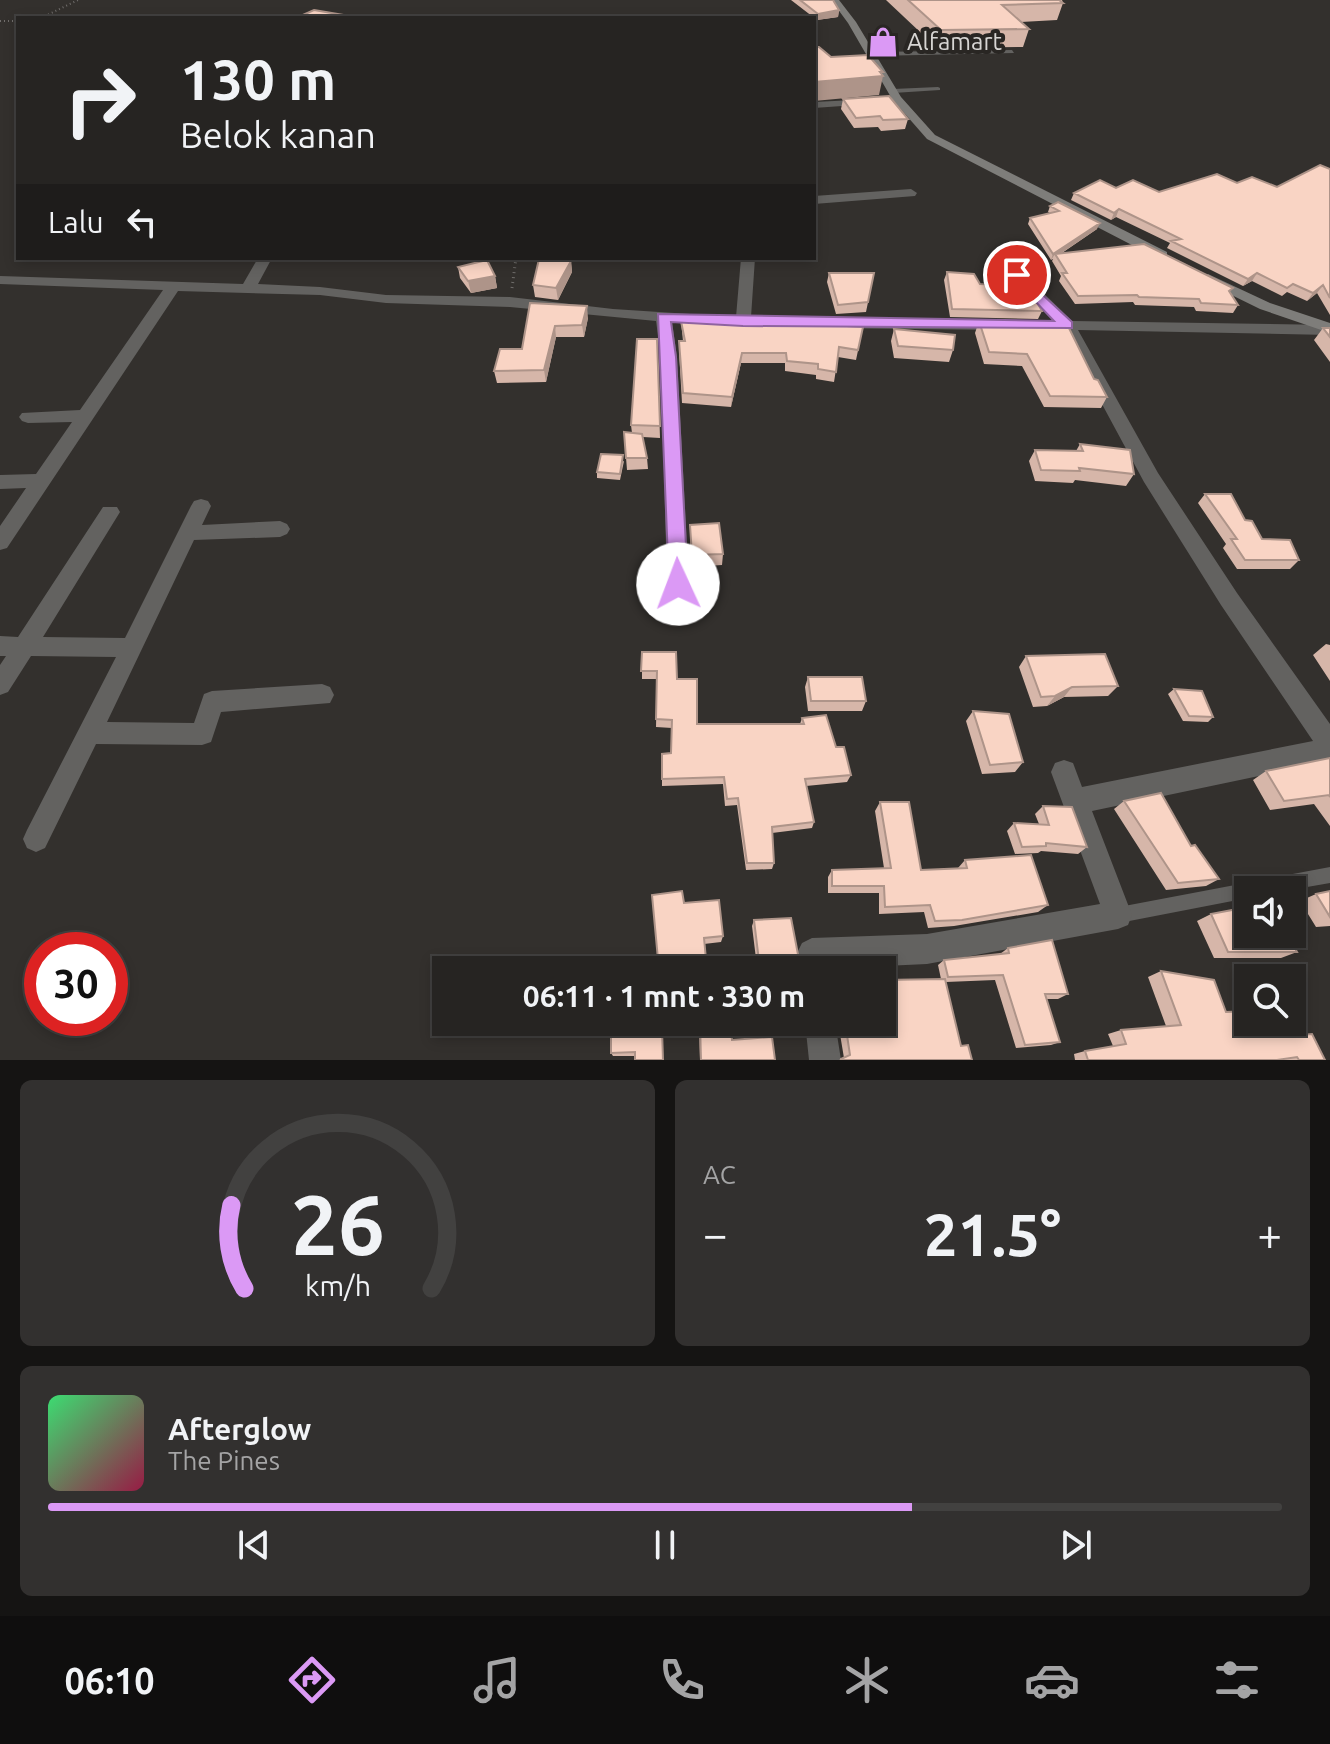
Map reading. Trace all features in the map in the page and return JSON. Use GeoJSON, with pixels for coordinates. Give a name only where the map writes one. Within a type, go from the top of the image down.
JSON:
{"type":"FeatureCollection","features":[{"type":"Feature","properties":{"kind":"main road"},"geometry":{"type":"LineString","coordinates":[[835,0],[872,54],[873,68],[920,129],[1171,260]]}},
{"type":"Feature","properties":{"kind":"main road"},"geometry":{"type":"LineString","coordinates":[[1198,273],[1265,306],[1330,329]]}},
{"type":"Feature","properties":{"kind":"street"},"geometry":{"type":"LineString","coordinates":[[816,105],[895,95]]}},
{"type":"Feature","properties":{"kind":"street"},"geometry":{"type":"LineString","coordinates":[[816,200],[911,193]]}},
{"type":"Feature","properties":{"kind":"street"},"geometry":{"type":"LineString","coordinates":[[249,287],[264,260]]}},
{"type":"Feature","properties":{"kind":"street"},"geometry":{"type":"LineString","coordinates":[[743,322],[748,260]]}},
{"type":"Feature","properties":{"kind":"street"},"geometry":{"type":"LineString","coordinates":[[1017,275],[1067,325],[1159,489],[1229,599],[1330,747],[1077,801]]}},
{"type":"Feature","properties":{"kind":"street"},"geometry":{"type":"LineString","coordinates":[[0,280],[249,287],[386,299],[510,302],[743,322],[1330,329]]}},
{"type":"Feature","properties":{"kind":"street"},"geometry":{"type":"LineString","coordinates":[[0,542],[174,285]]}},
{"type":"Feature","properties":{"kind":"street"},"geometry":{"type":"LineString","coordinates":[[663,317],[669,357],[678,584]]}},
{"type":"Feature","properties":{"kind":"street"},"geometry":{"type":"LineString","coordinates":[[28,417],[84,416]]}},
{"type":"Feature","properties":{"kind":"street"},"geometry":{"type":"LineString","coordinates":[[0,482],[40,481]]}},
{"type":"Feature","properties":{"kind":"street"},"geometry":{"type":"LineString","coordinates":[[36,839],[201,506]]}},
{"type":"Feature","properties":{"kind":"street"},"geometry":{"type":"LineString","coordinates":[[0,685],[110,512]]}},
{"type":"Feature","properties":{"kind":"street"},"geometry":{"type":"LineString","coordinates":[[188,533],[280,529]]}},
{"type":"Feature","properties":{"kind":"street"},"geometry":{"type":"LineString","coordinates":[[0,646],[132,648]]}},
{"type":"Feature","properties":{"kind":"street"},"geometry":{"type":"LineString","coordinates":[[90,733],[202,734],[212,702],[322,695]]}},
{"type":"Feature","properties":{"kind":"street"},"geometry":{"type":"LineString","coordinates":[[812,956],[812,953],[927,949],[1118,915],[1064,772]]}},
{"type":"Feature","properties":{"kind":"street"},"geometry":{"type":"LineString","coordinates":[[822,1036],[825,1060]]}},
{"type":"Feature","properties":{"kind":"lane"},"geometry":{"type":"LineString","coordinates":[[872,54],[1012,52]]}},
{"type":"Feature","properties":{"kind":"lane"},"geometry":{"type":"LineString","coordinates":[[895,95],[938,89]]}},
{"type":"Feature","properties":{"kind":"lane"},"geometry":{"type":"LineString","coordinates":[[1306,879],[1330,875]]}},
{"type":"Feature","properties":{"kind":"lane"},"geometry":{"type":"LineString","coordinates":[[1118,915],[1234,893]]}},
{"type":"Feature","properties":{"kind":"path"},"geometry":{"type":"LineString","coordinates":[[45,16],[78,0]]}},
{"type":"Feature","properties":{"kind":"path"},"geometry":{"type":"LineString","coordinates":[[510,302],[516,260]]}},
{"type":"Feature","properties":{"kind":"building"},"geometry":{"type":"Polygon","coordinates":[[[800,0],[833,0],[839,10],[818,14],[800,0]]]}},
{"type":"Feature","properties":{"kind":"building"},"geometry":{"type":"Polygon","coordinates":[[[908,0],[1059,0],[1063,3],[1002,5],[1029,29],[941,30],[908,0]]]}},
{"type":"Feature","properties":{"kind":"building"},"geometry":{"type":"Polygon","coordinates":[[[314,10],[349,16],[300,16],[314,10]]]}},
{"type":"Feature","properties":{"kind":"building"},"geometry":{"type":"Polygon","coordinates":[[[816,47],[831,57],[868,55],[883,76],[816,82],[816,47]]]}},
{"type":"Feature","properties":{"kind":"building"},"geometry":{"type":"Polygon","coordinates":[[[889,96],[908,119],[883,120],[880,116],[856,118],[843,99],[889,96]]]}},
{"type":"Feature","properties":{"kind":"building"},"geometry":{"type":"Polygon","coordinates":[[[1320,165],[1330,169],[1330,298],[1323,285],[1313,293],[1293,284],[1287,288],[1257,273],[1248,279],[1171,241],[1181,239],[1119,209],[1114,213],[1074,193],[1100,180],[1116,188],[1133,180],[1159,192],[1217,174],[1237,183],[1252,177],[1277,187],[1320,165]]]}},
{"type":"Feature","properties":{"kind":"building"},"geometry":{"type":"Polygon","coordinates":[[[1058,202],[1100,223],[1053,254],[1030,218],[1059,211],[1050,206],[1058,202]]]}},
{"type":"Feature","properties":{"kind":"building"},"geometry":{"type":"Polygon","coordinates":[[[1144,244],[1233,288],[1229,291],[1238,305],[1137,295],[1078,296],[1062,273],[1067,273],[1055,254],[1144,244]]]}},
{"type":"Feature","properties":{"kind":"building"},"geometry":{"type":"Polygon","coordinates":[[[487,260],[495,276],[468,281],[458,267],[487,260]]]}},
{"type":"Feature","properties":{"kind":"building"},"geometry":{"type":"Polygon","coordinates":[[[539,260],[571,261],[556,288],[533,285],[539,260]]]}},
{"type":"Feature","properties":{"kind":"building"},"geometry":{"type":"Polygon","coordinates":[[[947,272],[974,274],[980,284],[1030,290],[1042,311],[952,309],[947,272]]]}},
{"type":"Feature","properties":{"kind":"building"},"geometry":{"type":"Polygon","coordinates":[[[829,273],[874,273],[868,302],[838,305],[829,273]]]}},
{"type":"Feature","properties":{"kind":"building"},"geometry":{"type":"Polygon","coordinates":[[[530,303],[587,306],[582,325],[555,326],[544,370],[494,371],[500,349],[522,349],[530,303]]]}},
{"type":"Feature","properties":{"kind":"building"},"geometry":{"type":"Polygon","coordinates":[[[713,318],[863,327],[858,350],[839,347],[836,372],[818,369],[818,364],[787,361],[786,353],[742,353],[732,397],[683,393],[679,341],[685,341],[681,321],[712,323],[713,318]]]}},
{"type":"Feature","properties":{"kind":"building"},"geometry":{"type":"Polygon","coordinates":[[[979,321],[1066,322],[1094,379],[1098,380],[1107,397],[1050,396],[1027,354],[989,352],[979,321]]]}},
{"type":"Feature","properties":{"kind":"building"},"geometry":{"type":"Polygon","coordinates":[[[894,329],[955,335],[953,350],[898,346],[894,329]]]}},
{"type":"Feature","properties":{"kind":"building"},"geometry":{"type":"Polygon","coordinates":[[[637,339],[657,339],[660,426],[631,425],[637,339]]]}},
{"type":"Feature","properties":{"kind":"building"},"geometry":{"type":"Polygon","coordinates":[[[624,432],[642,434],[647,458],[626,458],[624,432]]]}},
{"type":"Feature","properties":{"kind":"building"},"geometry":{"type":"Polygon","coordinates":[[[1080,444],[1130,450],[1134,474],[1079,468],[1080,471],[1041,470],[1035,450],[1083,451],[1080,444]]]}},
{"type":"Feature","properties":{"kind":"building"},"geometry":{"type":"Polygon","coordinates":[[[601,454],[623,455],[620,474],[597,472],[601,454]]]}},
{"type":"Feature","properties":{"kind":"building"},"geometry":{"type":"Polygon","coordinates":[[[1205,494],[1231,494],[1245,520],[1252,521],[1262,539],[1290,540],[1299,560],[1245,560],[1231,539],[1237,539],[1205,494]]]}},
{"type":"Feature","properties":{"kind":"building"},"geometry":{"type":"Polygon","coordinates":[[[719,523],[723,554],[692,555],[690,525],[719,523]]]}},
{"type":"Feature","properties":{"kind":"building"},"geometry":{"type":"Polygon","coordinates":[[[642,652],[676,652],[677,679],[697,679],[697,724],[804,724],[802,718],[826,715],[836,747],[844,747],[851,775],[805,779],[814,822],[772,827],[774,863],[747,863],[738,798],[727,799],[724,777],[662,779],[662,754],[671,753],[672,720],[656,719],[657,671],[641,671],[642,652]]]}},
{"type":"Feature","properties":{"kind":"building"},"geometry":{"type":"Polygon","coordinates":[[[1105,654],[1118,686],[1072,687],[1055,696],[1041,697],[1026,656],[1105,654]]]}},
{"type":"Feature","properties":{"kind":"building"},"geometry":{"type":"Polygon","coordinates":[[[808,677],[862,677],[866,701],[811,701],[808,677]]]}},
{"type":"Feature","properties":{"kind":"building"},"geometry":{"type":"Polygon","coordinates":[[[1174,689],[1202,691],[1213,717],[1189,716],[1174,689]]]}},
{"type":"Feature","properties":{"kind":"building"},"geometry":{"type":"Polygon","coordinates":[[[973,711],[1009,714],[1023,762],[990,765],[973,711]]]}},
{"type":"Feature","properties":{"kind":"building"},"geometry":{"type":"Polygon","coordinates":[[[1330,758],[1330,797],[1284,801],[1266,771],[1330,758]]]}},
{"type":"Feature","properties":{"kind":"building"},"geometry":{"type":"Polygon","coordinates":[[[1161,793],[1191,846],[1195,845],[1219,879],[1178,883],[1124,801],[1161,793]]]}},
{"type":"Feature","properties":{"kind":"building"},"geometry":{"type":"Polygon","coordinates":[[[880,802],[909,802],[921,870],[967,868],[965,860],[1031,855],[1048,905],[962,920],[935,921],[930,905],[885,907],[884,886],[832,886],[832,870],[891,868],[880,802]]]}},
{"type":"Feature","properties":{"kind":"building"},"geometry":{"type":"Polygon","coordinates":[[[1043,806],[1072,807],[1087,847],[1046,843],[1046,846],[1022,847],[1014,823],[1049,825],[1043,806]]]}},
{"type":"Feature","properties":{"kind":"building"},"geometry":{"type":"Polygon","coordinates":[[[682,891],[684,903],[719,900],[723,936],[704,938],[706,956],[658,956],[652,895],[682,891]]]}},
{"type":"Feature","properties":{"kind":"building"},"geometry":{"type":"Polygon","coordinates":[[[1330,891],[1330,917],[1316,894],[1330,891]]]}},
{"type":"Feature","properties":{"kind":"building"},"geometry":{"type":"Polygon","coordinates":[[[1234,910],[1234,948],[1295,948],[1297,952],[1228,952],[1211,914],[1234,910]]]}},
{"type":"Feature","properties":{"kind":"building"},"geometry":{"type":"Polygon","coordinates":[[[791,918],[798,956],[758,956],[754,920],[791,918]]]}},
{"type":"Feature","properties":{"kind":"building"},"geometry":{"type":"Polygon","coordinates":[[[1052,940],[1068,994],[1045,994],[1060,1042],[1025,1045],[1003,975],[948,977],[944,960],[1009,953],[1008,948],[1052,940]]]}},
{"type":"Feature","properties":{"kind":"building"},"geometry":{"type":"Polygon","coordinates":[[[1161,971],[1214,980],[1226,1012],[1234,1012],[1234,1036],[1312,1034],[1325,1060],[1299,1060],[1297,1057],[1277,1060],[1088,1060],[1085,1051],[1126,1044],[1121,1030],[1181,1025],[1161,971]]]}},
{"type":"Feature","properties":{"kind":"building"},"geometry":{"type":"Polygon","coordinates":[[[945,979],[961,1046],[968,1045],[972,1060],[841,1060],[850,1055],[847,1036],[896,1036],[896,980],[945,979]]]}},
{"type":"Feature","properties":{"kind":"building"},"geometry":{"type":"Polygon","coordinates":[[[611,1036],[662,1036],[663,1060],[635,1060],[635,1052],[611,1053],[611,1036]]]}},
{"type":"Feature","properties":{"kind":"building"},"geometry":{"type":"Polygon","coordinates":[[[700,1036],[732,1036],[732,1040],[772,1037],[775,1060],[701,1060],[700,1036]]]}},
{"type":"Feature","properties":{"kind":"place","name":"Alfamart"},"geometry":{"type":"Point","coordinates":[883,42]}},
{"type":"Feature","properties":{"kind":"route"},"geometry":{"type":"LineString","coordinates":[[678,584],[669,357],[663,317],[743,322],[1067,325],[1017,275]]}}]}
